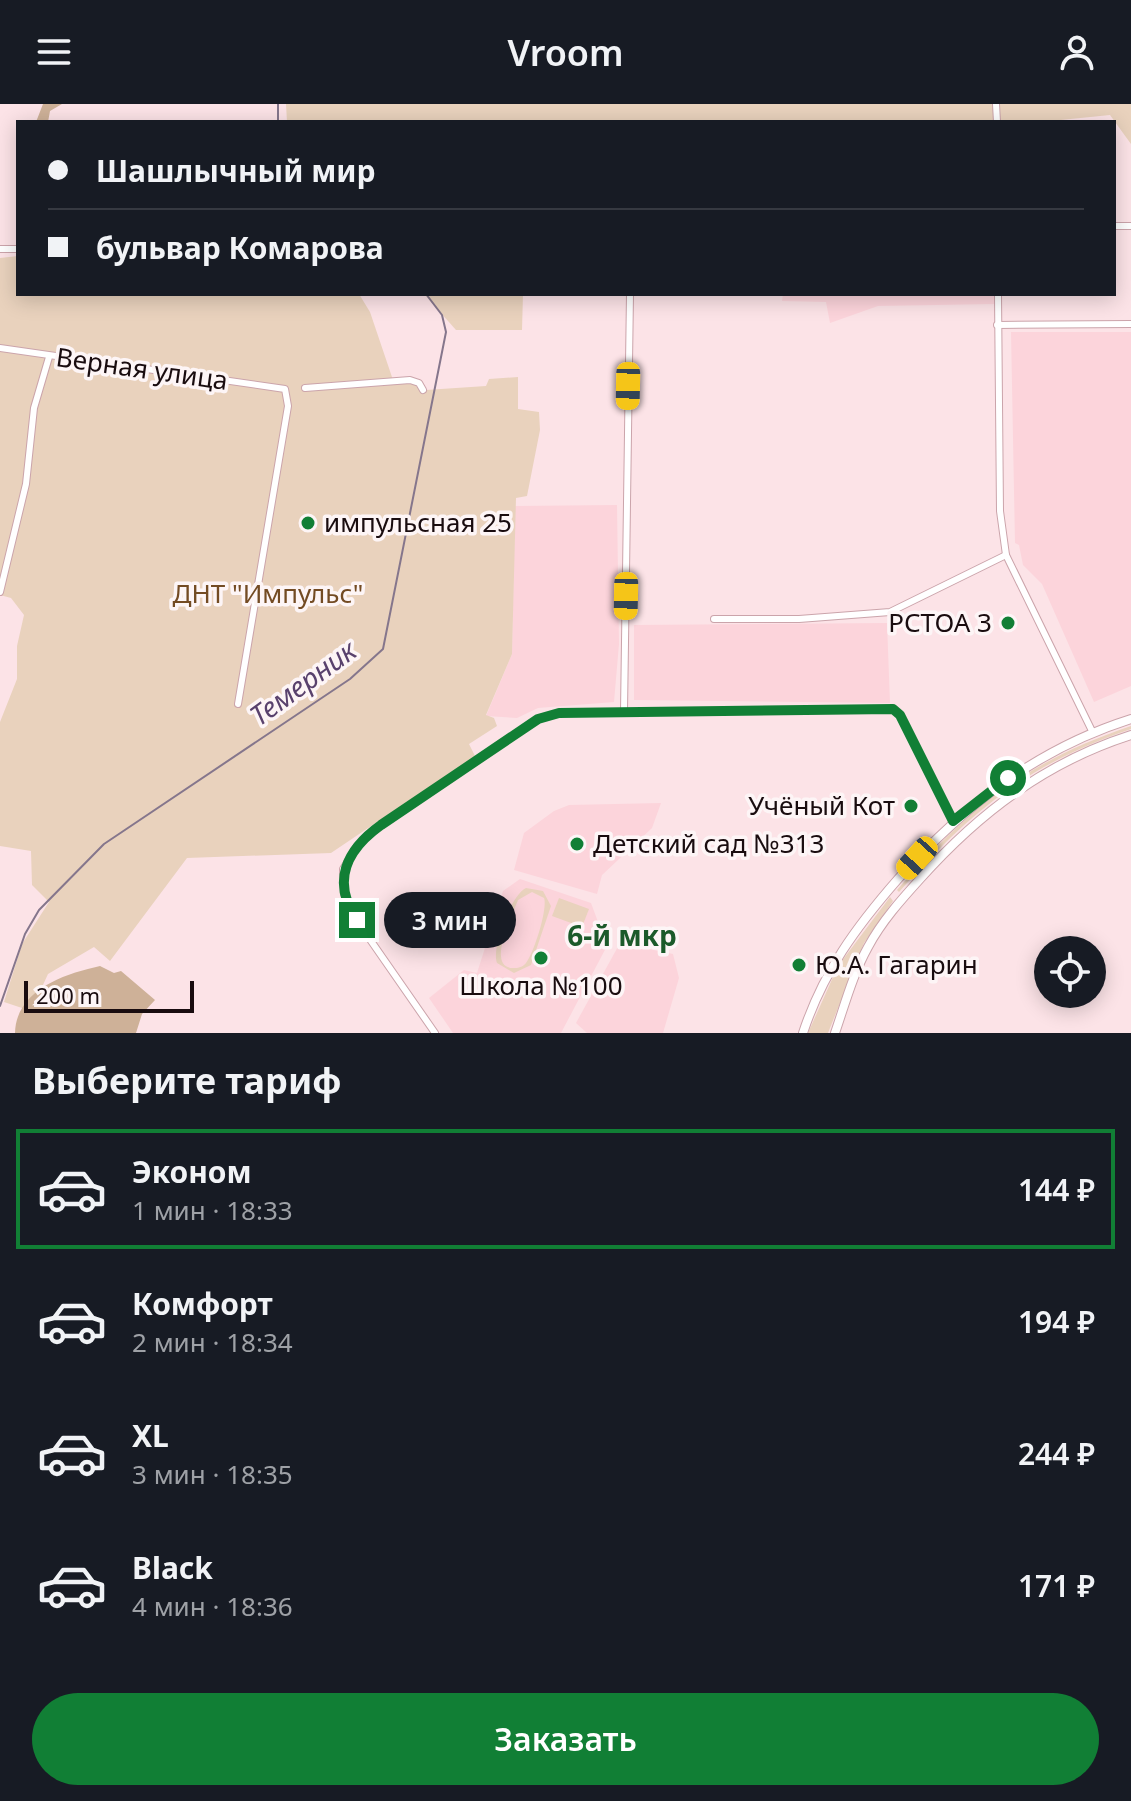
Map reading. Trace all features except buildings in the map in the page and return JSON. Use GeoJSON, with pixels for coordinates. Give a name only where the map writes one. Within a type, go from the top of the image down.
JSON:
{"type":"FeatureCollection","features":[{"type":"Feature","properties":{"kind":"main road"},"geometry":{"type":"LineString","coordinates":[[803,1033],[816,995],[837,955],[891,888],[953,821],[1025,767],[1093,733],[1131,719]]}},
{"type":"Feature","properties":{"kind":"main road"},"geometry":{"type":"LineString","coordinates":[[835,1033],[862,958],[902,900],[953,842],[1001,801],[1068,760],[1131,735]]}},
{"type":"Feature","properties":{"kind":"main road"},"geometry":{"type":"LineString","coordinates":[[891,888],[894,897],[902,900]]}},
{"type":"Feature","properties":{"kind":"street"},"geometry":{"type":"LineString","coordinates":[[624,712],[630,296]]}},
{"type":"Feature","properties":{"kind":"street"},"geometry":{"type":"LineString","coordinates":[[998,296],[1001,534],[1006,555],[1093,733]]}},
{"type":"Feature","properties":{"kind":"street"},"geometry":{"type":"LineString","coordinates":[[997,325],[1131,324]]}},
{"type":"Feature","properties":{"kind":"street","name":"Верная улица"},"geometry":{"type":"LineString","coordinates":[[0,348],[285,389],[288,406],[238,704]]}},
{"type":"Feature","properties":{"kind":"street"},"geometry":{"type":"LineString","coordinates":[[0,592],[26,484],[34,408],[49,357]]}},
{"type":"Feature","properties":{"kind":"street"},"geometry":{"type":"LineString","coordinates":[[305,388],[410,380],[419,383],[423,390]]}},
{"type":"Feature","properties":{"kind":"street"},"geometry":{"type":"LineString","coordinates":[[714,619],[799,619],[890,612],[1006,555]]}},
{"type":"Feature","properties":{"kind":"street"},"geometry":{"type":"LineString","coordinates":[[435,1033],[353,915],[344,894],[343,869],[350,854],[373,830],[538,719],[559,713],[893,709],[900,715],[953,821]]}},
{"type":"Feature","properties":{"kind":"shaded area"},"geometry":{"type":"Polygon","coordinates":[[[43,104],[62,104],[50,111],[48,120],[37,120],[43,104]]]}},
{"type":"Feature","properties":{"kind":"shaded area"},"geometry":{"type":"Polygon","coordinates":[[[783,296],[994,296],[994,304],[878,306],[830,323],[826,302],[782,301],[783,296]]]}},
{"type":"Feature","properties":{"kind":"shaded area"},"geometry":{"type":"Polygon","coordinates":[[[1011,332],[1131,332],[1131,686],[1094,702],[1042,584],[1023,565],[1019,545],[1015,543],[1011,332]]]}},
{"type":"Feature","properties":{"kind":"shaded area"},"geometry":{"type":"Polygon","coordinates":[[[617,505],[619,644],[614,702],[538,708],[517,718],[486,716],[512,654],[515,506],[617,505]]]}},
{"type":"Feature","properties":{"kind":"shaded area"},"geometry":{"type":"Polygon","coordinates":[[[887,623],[890,703],[634,700],[634,625],[887,623]]]}},
{"type":"Feature","properties":{"kind":"shaded area","name":"Детский сад №313"},"geometry":{"type":"Polygon","coordinates":[[[661,803],[652,828],[602,875],[597,894],[514,870],[524,833],[554,811],[569,805],[661,803]]]}},
{"type":"Feature","properties":{"kind":"shaded area","name":"Школа №100"},"geometry":{"type":"Polygon","coordinates":[[[520,879],[591,903],[607,946],[561,1033],[453,1033],[429,998],[464,970],[477,973],[503,891],[520,879]]]}},
{"type":"Feature","properties":{"kind":"shaded area"},"geometry":{"type":"Polygon","coordinates":[[[620,943],[673,954],[679,978],[663,1033],[587,1033],[576,1023],[620,943]]]}},
{"type":"Feature","properties":{"kind":"shaded area"},"geometry":{"type":"Polygon","coordinates":[[[100,966],[114,973],[121,971],[155,1000],[142,1014],[136,1033],[15,1033],[17,1018],[24,1006],[44,986],[100,966]]]}},
{"type":"Feature","properties":{"kind":"green space"},"geometry":{"type":"Polygon","coordinates":[[[286,104],[1131,104],[1131,144],[1110,115],[1061,120],[287,120],[286,104]]]}},
{"type":"Feature","properties":{"kind":"green space","name":"ДНТ \"Импульс\""},"geometry":{"type":"Polygon","coordinates":[[[16,256],[16,296],[360,296],[370,312],[394,383],[419,384],[426,390],[486,386],[489,379],[518,377],[518,409],[539,412],[540,430],[527,496],[516,498],[512,654],[486,715],[494,718],[497,726],[469,744],[475,756],[331,853],[187,858],[110,961],[94,947],[48,974],[31,1011],[4,1002],[22,944],[49,902],[32,885],[31,851],[0,846],[0,722],[17,679],[17,646],[24,615],[11,598],[0,595],[0,258],[16,256]]]}},
{"type":"Feature","properties":{"kind":"green space"},"geometry":{"type":"Polygon","coordinates":[[[426,296],[523,296],[522,330],[456,330],[426,296]]]}},
{"type":"Feature","properties":{"kind":"green space"},"geometry":{"type":"Polygon","coordinates":[[[1131,726],[1131,729],[1061,758],[1030,775],[976,814],[899,892],[897,890],[949,835],[1002,790],[1061,755],[1131,726]]]}},
{"type":"Feature","properties":{"kind":"green space"},"geometry":{"type":"Polygon","coordinates":[[[526,888],[543,891],[551,906],[531,965],[514,973],[497,963],[496,956],[504,922],[520,893],[526,888]],[[532,892],[518,900],[501,951],[506,966],[520,967],[529,958],[542,920],[544,898],[532,892]]]}},
{"type":"Feature","properties":{"kind":"green space"},"geometry":{"type":"Polygon","coordinates":[[[890,897],[893,901],[864,943],[828,1033],[808,1033],[838,966],[890,897]]]}},
{"type":"Feature","properties":{"kind":"green space"},"geometry":{"type":"Polygon","coordinates":[[[559,898],[589,909],[582,927],[552,916],[559,898]]]}},
{"type":"Feature","properties":{"kind":"waterway","name":"Темерник"},"geometry":{"type":"LineString","coordinates":[[278,104],[278,120]]}},
{"type":"Feature","properties":{"kind":"waterway","name":"Темерник"},"geometry":{"type":"LineString","coordinates":[[0,1006],[25,934],[39,910],[104,844],[350,679],[383,649],[446,332],[442,315],[428,296]]}},
{"type":"Feature","properties":{"kind":"place","name":"импульсная 25"},"geometry":{"type":"Point","coordinates":[308,523]}},
{"type":"Feature","properties":{"kind":"place","name":"РСТОА 3"},"geometry":{"type":"Point","coordinates":[1008,623]}},
{"type":"Feature","properties":{"kind":"place","name":"Учёный Кот"},"geometry":{"type":"Point","coordinates":[911,806]}},
{"type":"Feature","properties":{"kind":"place","name":"Детский сад №313"},"geometry":{"type":"Point","coordinates":[577,844]}},
{"type":"Feature","properties":{"kind":"place","name":"Школа №100"},"geometry":{"type":"Point","coordinates":[541,958]}},
{"type":"Feature","properties":{"kind":"place","name":"Ю.А. Гагарин"},"geometry":{"type":"Point","coordinates":[799,965]}},
{"type":"Feature","properties":{"kind":"district","name":"6-й мкр"},"geometry":{"type":"Point","coordinates":[622,936]}},
{"type":"Feature","properties":{"kind":"route"},"geometry":{"type":"LineString","coordinates":[[357,920],[347,904],[342,883],[346,861],[357,846],[373,830],[450,781],[514,734],[538,719],[559,713],[893,709],[900,715],[953,821],[1008,778]]}}]}
